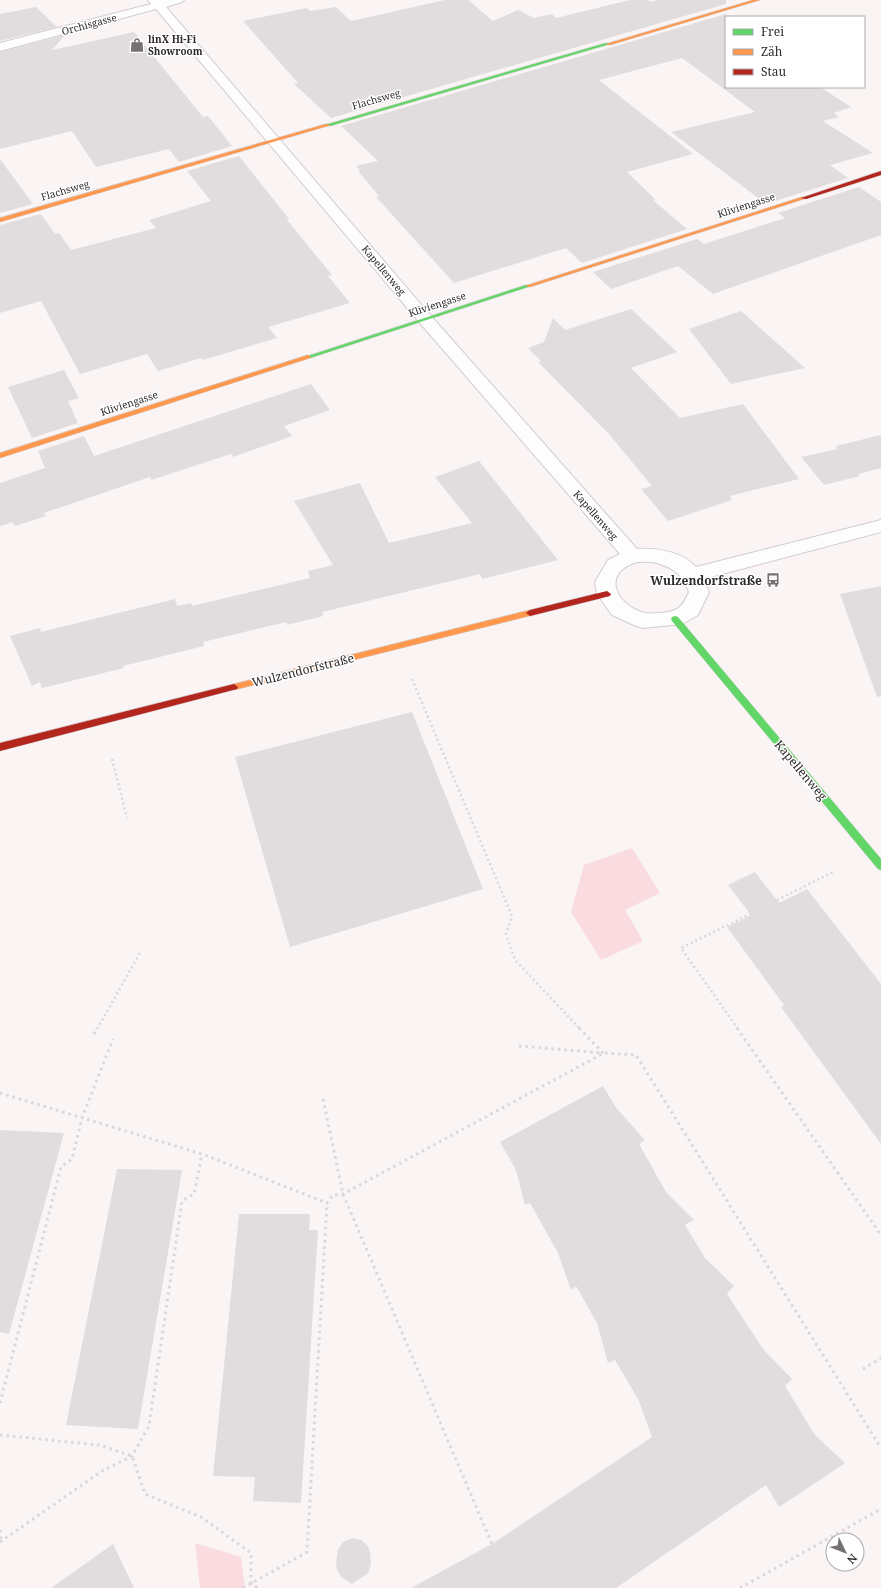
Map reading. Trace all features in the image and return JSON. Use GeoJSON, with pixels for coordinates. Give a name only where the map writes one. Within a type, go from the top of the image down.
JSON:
{"type":"FeatureCollection","features":[{"type":"Feature","properties":{"kind":"street","name":"Orchisgasse"},"geometry":{"type":"LineString","coordinates":[[0,47],[156,3],[178,0]]}},
{"type":"Feature","properties":{"kind":"street","name":"Flachsweg"},"geometry":{"type":"LineString","coordinates":[[0,220],[274,139],[758,0]]}},
{"type":"Feature","properties":{"kind":"street","name":"Kapellenweg"},"geometry":{"type":"LineString","coordinates":[[156,3],[274,139],[425,319],[632,556]]}},
{"type":"Feature","properties":{"kind":"street","name":"Kliviengasse"},"geometry":{"type":"LineString","coordinates":[[0,456],[881,173]]}},
{"type":"Feature","properties":{"kind":"street"},"geometry":{"type":"LineString","coordinates":[[692,575],[881,526]]}},
{"type":"Feature","properties":{"kind":"street"},"geometry":{"type":"LineString","coordinates":[[653,555],[676,561],[692,575],[699,592],[691,610],[675,619],[643,621],[619,610],[607,594],[605,582],[615,565],[632,556],[653,555]]}},
{"type":"Feature","properties":{"kind":"street","name":"Wulzendorfstraße"},"geometry":{"type":"LineString","coordinates":[[0,748],[146,709],[607,594]]}},
{"type":"Feature","properties":{"kind":"street","name":"Kapellenweg"},"geometry":{"type":"LineString","coordinates":[[675,619],[881,866]]}},
{"type":"Feature","properties":{"kind":"path"},"geometry":{"type":"LineString","coordinates":[[412,680],[512,916],[506,934],[515,960],[604,1053]]}},
{"type":"Feature","properties":{"kind":"path"},"geometry":{"type":"LineString","coordinates":[[112,759],[127,818]]}},
{"type":"Feature","properties":{"kind":"path"},"geometry":{"type":"LineString","coordinates":[[777,900],[835,872]]}},
{"type":"Feature","properties":{"kind":"path"},"geometry":{"type":"LineString","coordinates":[[750,914],[681,948],[881,1235]]}},
{"type":"Feature","properties":{"kind":"path"},"geometry":{"type":"LineString","coordinates":[[94,1034],[141,950]]}},
{"type":"Feature","properties":{"kind":"path"},"geometry":{"type":"LineString","coordinates":[[0,1403],[61,1167],[72,1159],[82,1118],[113,1039]]}},
{"type":"Feature","properties":{"kind":"path"},"geometry":{"type":"LineString","coordinates":[[519,1046],[636,1055],[881,1448]]}},
{"type":"Feature","properties":{"kind":"path"},"geometry":{"type":"LineString","coordinates":[[243,1588],[251,1582],[307,1552],[327,1202],[333,1195],[343,1194],[604,1053]]}},
{"type":"Feature","properties":{"kind":"path"},"geometry":{"type":"LineString","coordinates":[[0,1093],[202,1154],[327,1202]]}},
{"type":"Feature","properties":{"kind":"path"},"geometry":{"type":"LineString","coordinates":[[323,1100],[343,1194],[492,1544]]}},
{"type":"Feature","properties":{"kind":"path"},"geometry":{"type":"LineString","coordinates":[[0,1542],[102,1471],[132,1456],[149,1426],[182,1201],[194,1194],[202,1154]]}},
{"type":"Feature","properties":{"kind":"path"},"geometry":{"type":"LineString","coordinates":[[863,1369],[881,1358]]}},
{"type":"Feature","properties":{"kind":"path"},"geometry":{"type":"LineString","coordinates":[[0,1435],[99,1445],[132,1456]]}},
{"type":"Feature","properties":{"kind":"path"},"geometry":{"type":"LineString","coordinates":[[132,1456],[145,1494],[201,1517],[251,1553],[251,1582],[257,1588]]}},
{"type":"Feature","properties":{"kind":"path"},"geometry":{"type":"LineString","coordinates":[[740,1588],[881,1509]]}},
{"type":"Feature","properties":{"kind":"path"},"geometry":{"type":"LineString","coordinates":[[0,1530],[0,1542]]}},
{"type":"Feature","properties":{"kind":"shaded area"},"geometry":{"type":"Polygon","coordinates":[[[632,848],[660,893],[625,910],[643,941],[601,960],[571,912],[584,865],[632,848]]]}},
{"type":"Feature","properties":{"kind":"shaded area"},"geometry":{"type":"Polygon","coordinates":[[[195,1543],[241,1557],[245,1588],[200,1588],[195,1543]]]}},
{"type":"Feature","properties":{"kind":"building"},"geometry":{"type":"Polygon","coordinates":[[[445,0],[468,0],[493,21],[518,10],[534,18],[552,14],[556,18],[630,0],[648,0],[650,2],[658,0],[726,0],[726,4],[331,118],[294,84],[298,83],[243,21],[307,8],[310,11],[336,7],[351,21],[445,0]]]}},
{"type":"Feature","properties":{"kind":"building"},"geometry":{"type":"Polygon","coordinates":[[[36,7],[57,27],[0,41],[0,14],[36,7]]]}},
{"type":"Feature","properties":{"kind":"building"},"geometry":{"type":"Polygon","coordinates":[[[726,14],[725,88],[822,88],[851,107],[834,113],[839,117],[823,121],[873,153],[830,165],[848,178],[766,204],[671,132],[755,112],[682,58],[599,80],[693,154],[627,172],[655,199],[654,201],[687,229],[582,263],[566,248],[454,283],[376,197],[379,196],[358,171],[360,170],[356,166],[378,161],[341,126],[726,14]]]}},
{"type":"Feature","properties":{"kind":"building"},"geometry":{"type":"Polygon","coordinates":[[[134,32],[203,117],[208,116],[232,146],[179,162],[169,149],[96,167],[72,131],[0,149],[0,52],[65,35],[52,50],[134,32]]]}},
{"type":"Feature","properties":{"kind":"building"},"geometry":{"type":"Polygon","coordinates":[[[239,156],[289,219],[287,220],[332,275],[328,276],[350,303],[268,327],[277,338],[203,360],[201,358],[158,371],[147,354],[80,374],[41,301],[0,313],[0,225],[41,214],[55,234],[59,233],[71,250],[156,228],[149,220],[211,201],[187,171],[239,156]]]}},
{"type":"Feature","properties":{"kind":"building"},"geometry":{"type":"Polygon","coordinates":[[[0,159],[33,204],[0,213],[0,159]]]}},
{"type":"Feature","properties":{"kind":"building"},"geometry":{"type":"Polygon","coordinates":[[[859,187],[881,202],[881,235],[713,294],[678,266],[611,289],[593,272],[697,239],[704,244],[785,218],[778,213],[859,187]]]}},
{"type":"Feature","properties":{"kind":"building"},"geometry":{"type":"Polygon","coordinates":[[[631,309],[677,352],[631,368],[680,418],[743,404],[799,479],[730,496],[732,500],[668,521],[641,489],[652,486],[609,434],[538,362],[541,361],[528,348],[544,342],[553,318],[565,330],[631,309]]]}},
{"type":"Feature","properties":{"kind":"building"},"geometry":{"type":"Polygon","coordinates":[[[741,311],[805,368],[731,384],[689,329],[741,311]]]}},
{"type":"Feature","properties":{"kind":"building"},"geometry":{"type":"Polygon","coordinates":[[[64,370],[79,398],[68,401],[78,423],[32,438],[8,387],[64,370]]]}},
{"type":"Feature","properties":{"kind":"building"},"geometry":{"type":"Polygon","coordinates":[[[311,384],[330,410],[284,426],[292,436],[233,457],[231,454],[151,480],[150,477],[44,513],[46,516],[15,526],[13,522],[0,526],[0,483],[45,468],[38,451],[84,436],[94,456],[311,384]]]}},
{"type":"Feature","properties":{"kind":"building"},"geometry":{"type":"Polygon","coordinates":[[[881,435],[881,468],[858,474],[860,476],[824,485],[801,457],[837,449],[836,446],[881,435]]]}},
{"type":"Feature","properties":{"kind":"building"},"geometry":{"type":"Polygon","coordinates":[[[479,461],[558,560],[482,579],[480,574],[322,612],[323,616],[287,625],[286,622],[203,642],[204,646],[123,666],[124,668],[42,688],[40,682],[32,686],[10,636],[40,628],[41,632],[175,599],[177,606],[191,603],[192,606],[310,578],[308,571],[333,565],[294,501],[360,483],[389,543],[472,523],[435,477],[479,461]]]}},
{"type":"Feature","properties":{"kind":"building"},"geometry":{"type":"Polygon","coordinates":[[[881,586],[881,696],[877,697],[840,594],[881,586]]]}},
{"type":"Feature","properties":{"kind":"building"},"geometry":{"type":"Polygon","coordinates":[[[412,712],[483,889],[290,947],[235,757],[412,712]]]}},
{"type":"Feature","properties":{"kind":"building"},"geometry":{"type":"Polygon","coordinates":[[[755,872],[779,903],[807,889],[881,984],[881,1144],[781,1007],[784,1005],[727,927],[751,915],[728,885],[755,872]]]}},
{"type":"Feature","properties":{"kind":"building"},"geometry":{"type":"Polygon","coordinates":[[[603,1086],[617,1109],[645,1140],[639,1144],[666,1192],[694,1220],[685,1225],[705,1258],[734,1286],[727,1294],[763,1349],[792,1379],[785,1386],[815,1435],[845,1463],[779,1507],[766,1485],[616,1588],[411,1588],[492,1544],[652,1437],[638,1399],[615,1360],[608,1363],[597,1323],[576,1286],[571,1290],[558,1253],[530,1203],[525,1205],[516,1170],[500,1142],[603,1086]]]}},
{"type":"Feature","properties":{"kind":"building"},"geometry":{"type":"Polygon","coordinates":[[[0,1130],[64,1133],[9,1334],[0,1332],[0,1130]]]}},
{"type":"Feature","properties":{"kind":"building"},"geometry":{"type":"Polygon","coordinates":[[[117,1169],[182,1170],[138,1429],[66,1425],[117,1169]]]}},
{"type":"Feature","properties":{"kind":"building"},"geometry":{"type":"Polygon","coordinates":[[[239,1214],[310,1214],[309,1230],[318,1230],[301,1503],[253,1501],[255,1477],[213,1476],[239,1214]]]}},
{"type":"Feature","properties":{"kind":"building"},"geometry":{"type":"Polygon","coordinates":[[[352,1538],[361,1540],[368,1546],[371,1564],[368,1573],[352,1584],[341,1577],[337,1570],[336,1563],[338,1550],[343,1542],[352,1538]]]}},
{"type":"Feature","properties":{"kind":"building"},"geometry":{"type":"Polygon","coordinates":[[[113,1544],[134,1588],[51,1588],[113,1544]]]}},
{"type":"Feature","properties":{"kind":"traffic: fast"},"geometry":{"type":"LineString","coordinates":[[328,125],[608,44]]}},
{"type":"Feature","properties":{"kind":"traffic: fast"},"geometry":{"type":"LineString","coordinates":[[308,357],[528,286]]}},
{"type":"Feature","properties":{"kind":"traffic: fast"},"geometry":{"type":"LineString","coordinates":[[675,619],[881,866]]}},
{"type":"Feature","properties":{"kind":"traffic: slow"},"geometry":{"type":"LineString","coordinates":[[608,44],[758,0]]}},
{"type":"Feature","properties":{"kind":"traffic: slow"},"geometry":{"type":"LineString","coordinates":[[0,220],[328,125]]}},
{"type":"Feature","properties":{"kind":"traffic: slow"},"geometry":{"type":"LineString","coordinates":[[528,286],[804,198]]}},
{"type":"Feature","properties":{"kind":"traffic: slow"},"geometry":{"type":"LineString","coordinates":[[0,456],[308,357]]}},
{"type":"Feature","properties":{"kind":"traffic: slow"},"geometry":{"type":"LineString","coordinates":[[234,687],[530,613]]}},
{"type":"Feature","properties":{"kind":"traffic: jam"},"geometry":{"type":"LineString","coordinates":[[804,198],[881,173]]}},
{"type":"Feature","properties":{"kind":"traffic: jam"},"geometry":{"type":"LineString","coordinates":[[530,613],[607,594]]}},
{"type":"Feature","properties":{"kind":"traffic: jam"},"geometry":{"type":"LineString","coordinates":[[0,747],[234,687]]}},
{"type":"Feature","properties":{"kind":"place","name":"linX Hi-Fi Showroom"},"geometry":{"type":"Point","coordinates":[137,45]}},
{"type":"Feature","properties":{"kind":"place","name":"Wulzendorfstraße"},"geometry":{"type":"Point","coordinates":[773,580]}}]}
